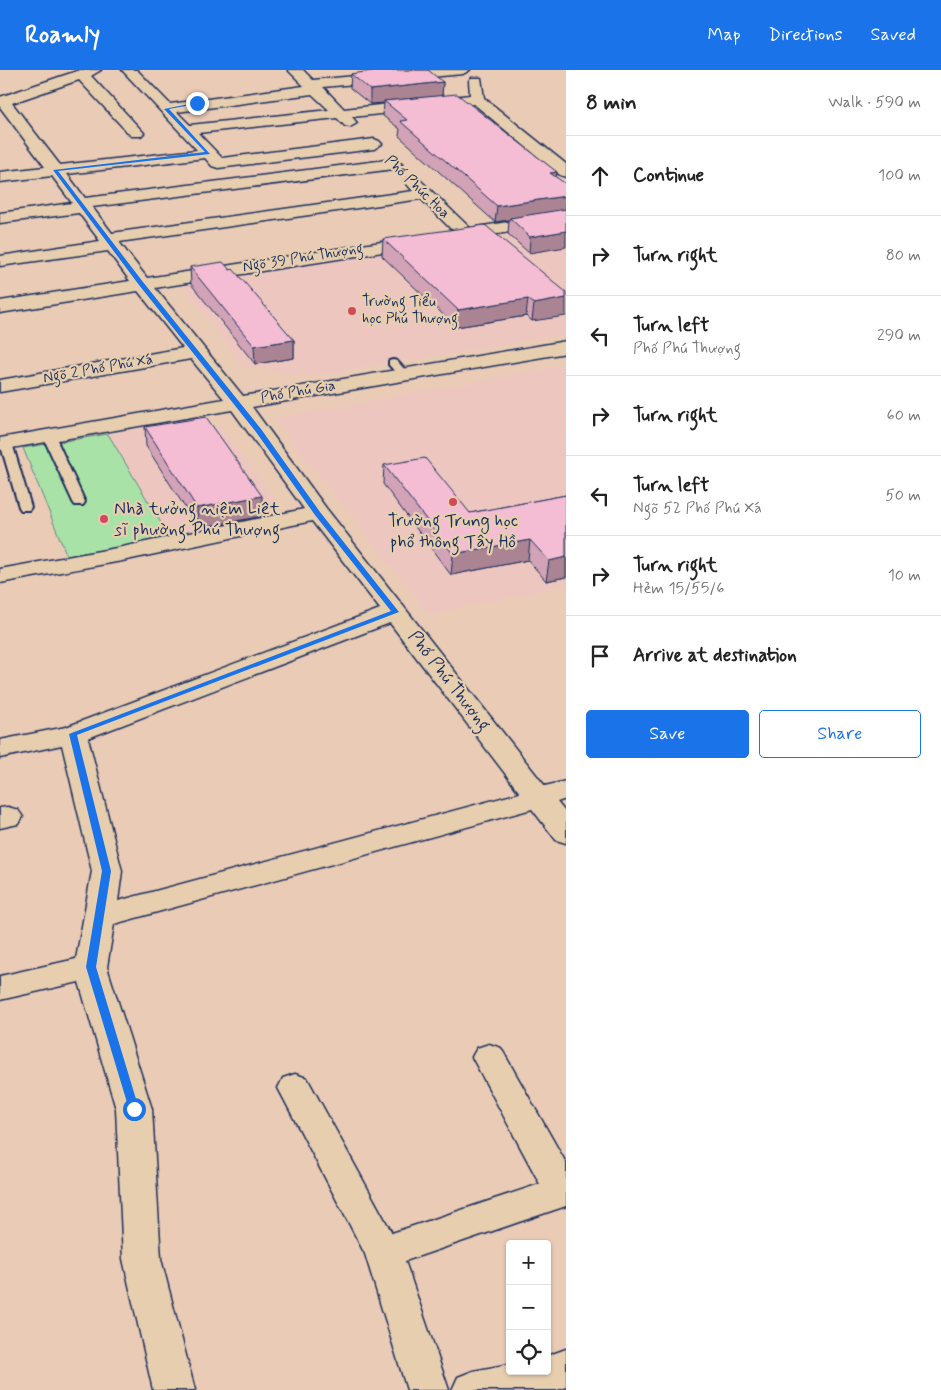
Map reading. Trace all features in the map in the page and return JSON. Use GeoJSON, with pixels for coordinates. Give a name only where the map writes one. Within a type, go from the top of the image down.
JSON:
{"type":"FeatureCollection","features":[{"type":"Feature","properties":{"kind":"street"},"geometry":{"type":"LineString","coordinates":[[129,70],[213,158]]}},
{"type":"Feature","properties":{"kind":"street","name":"Phố Phúc Hoa"},"geometry":{"type":"LineString","coordinates":[[295,70],[465,233],[566,218]]}},
{"type":"Feature","properties":{"kind":"street"},"geometry":{"type":"LineString","coordinates":[[166,109],[314,87],[386,73],[463,70]]}},
{"type":"Feature","properties":{"kind":"street"},"geometry":{"type":"LineString","coordinates":[[477,70],[477,99]]}},
{"type":"Feature","properties":{"kind":"street"},"geometry":{"type":"LineString","coordinates":[[1,101],[88,72],[136,133]]}},
{"type":"Feature","properties":{"kind":"street"},"geometry":{"type":"LineString","coordinates":[[186,130],[477,99],[566,172]]}},
{"type":"Feature","properties":{"kind":"street","name":"Phố Phú Thượng"},"geometry":{"type":"LineString","coordinates":[[1,101],[141,283],[236,402],[318,513],[395,612],[553,793],[566,833]]}},
{"type":"Feature","properties":{"kind":"street"},"geometry":{"type":"LineString","coordinates":[[0,176],[374,144]]}},
{"type":"Feature","properties":{"kind":"street"},"geometry":{"type":"LineString","coordinates":[[0,218],[82,205],[394,164]]}},
{"type":"Feature","properties":{"kind":"street"},"geometry":{"type":"LineString","coordinates":[[0,261],[110,242],[425,194]]}},
{"type":"Feature","properties":{"kind":"street","name":"Ngõ 39 Phú Thượng"},"geometry":{"type":"LineString","coordinates":[[0,307],[141,283],[465,233]]}},
{"type":"Feature","properties":{"kind":"street","name":"Phố Phú Gia"},"geometry":{"type":"LineString","coordinates":[[3,444],[236,402],[398,369],[566,347]]}},
{"type":"Feature","properties":{"kind":"street","name":"Ngõ 2 Phố Phú Xá"},"geometry":{"type":"LineString","coordinates":[[0,386],[196,352]]}},
{"type":"Feature","properties":{"kind":"street"},"geometry":{"type":"LineString","coordinates":[[0,576],[122,554],[318,513]]}},
{"type":"Feature","properties":{"kind":"street"},"geometry":{"type":"LineString","coordinates":[[0,750],[73,734],[395,612]]}},
{"type":"Feature","properties":{"kind":"street"},"geometry":{"type":"LineString","coordinates":[[73,734],[107,871],[91,967],[134,1109],[142,1259],[174,1390]]}},
{"type":"Feature","properties":{"kind":"street"},"geometry":{"type":"LineString","coordinates":[[99,917],[553,793]]}},
{"type":"Feature","properties":{"kind":"street"},"geometry":{"type":"LineString","coordinates":[[0,988],[91,967]]}},
{"type":"Feature","properties":{"kind":"street"},"geometry":{"type":"LineString","coordinates":[[383,1252],[564,1191],[489,1057]]}},
{"type":"Feature","properties":{"kind":"street"},"geometry":{"type":"LineString","coordinates":[[295,1088],[383,1252],[428,1390]]}},
{"type":"Feature","properties":{"kind":"street"},"geometry":{"type":"LineString","coordinates":[[472,1390],[550,1378]]}},
{"type":"Feature","properties":{"kind":"lane"},"geometry":{"type":"LineString","coordinates":[[52,435],[52,443],[79,502]]}},
{"type":"Feature","properties":{"kind":"lane"},"geometry":{"type":"LineString","coordinates":[[3,444],[25,508]]}},
{"type":"Feature","properties":{"kind":"shaded area","name":"Trường Tiểu học Phú Thượng"},"geometry":{"type":"Polygon","coordinates":[[[566,226],[566,334],[307,377],[242,365],[180,281],[566,226]]]}},
{"type":"Feature","properties":{"kind":"shaded area","name":"Trường Trung học phổ thông Tây Hồ"},"geometry":{"type":"Polygon","coordinates":[[[566,364],[566,585],[430,615],[274,419],[566,364]]]}},
{"type":"Feature","properties":{"kind":"shaded area"},"geometry":{"type":"Polygon","coordinates":[[[192,419],[221,427],[285,514],[170,538],[108,434],[192,419]]]}},
{"type":"Feature","properties":{"kind":"green space"},"geometry":{"type":"Polygon","coordinates":[[[108,434],[170,538],[67,556],[23,448],[108,434]]]}},
{"type":"Feature","properties":{"kind":"building"},"geometry":{"type":"Polygon","coordinates":[[[379,70],[428,70],[443,82],[370,90],[351,74],[379,70]]]}},
{"type":"Feature","properties":{"kind":"building"},"geometry":{"type":"Polygon","coordinates":[[[457,94],[557,172],[550,173],[566,184],[566,196],[497,206],[400,121],[407,120],[384,101],[457,94]]]}},
{"type":"Feature","properties":{"kind":"building"},"geometry":{"type":"Polygon","coordinates":[[[566,209],[566,231],[530,237],[510,218],[566,209]]]}},
{"type":"Feature","properties":{"kind":"building"},"geometry":{"type":"Polygon","coordinates":[[[485,225],[566,292],[566,298],[534,304],[528,299],[458,310],[383,239],[485,225]]]}},
{"type":"Feature","properties":{"kind":"building"},"geometry":{"type":"Polygon","coordinates":[[[223,262],[230,270],[233,269],[294,340],[254,346],[190,267],[223,262]]]}},
{"type":"Feature","properties":{"kind":"building"},"geometry":{"type":"Polygon","coordinates":[[[206,417],[262,496],[197,508],[145,427],[206,417]]]}},
{"type":"Feature","properties":{"kind":"building"},"geometry":{"type":"Polygon","coordinates":[[[425,458],[470,513],[566,495],[566,557],[549,561],[530,540],[453,554],[384,465],[425,458]]]}},
{"type":"Feature","properties":{"kind":"place","name":"Trường Tiểu học Phú Thượng"},"geometry":{"type":"Point","coordinates":[352,311]}},
{"type":"Feature","properties":{"kind":"place","name":"Trường Trung học phổ thông Tây Hồ"},"geometry":{"type":"Point","coordinates":[453,502]}},
{"type":"Feature","properties":{"kind":"place","name":"Nhà tưởng niệm Liệt sĩ phường Phú Thượng"},"geometry":{"type":"Point","coordinates":[104,519]}},
{"type":"Feature","properties":{"kind":"route"},"geometry":{"type":"LineString","coordinates":[[134,1109],[91,967],[107,871],[73,734],[395,612],[318,513],[259,430],[141,283],[55,170],[208,153],[166,109],[197,103]]}}]}
